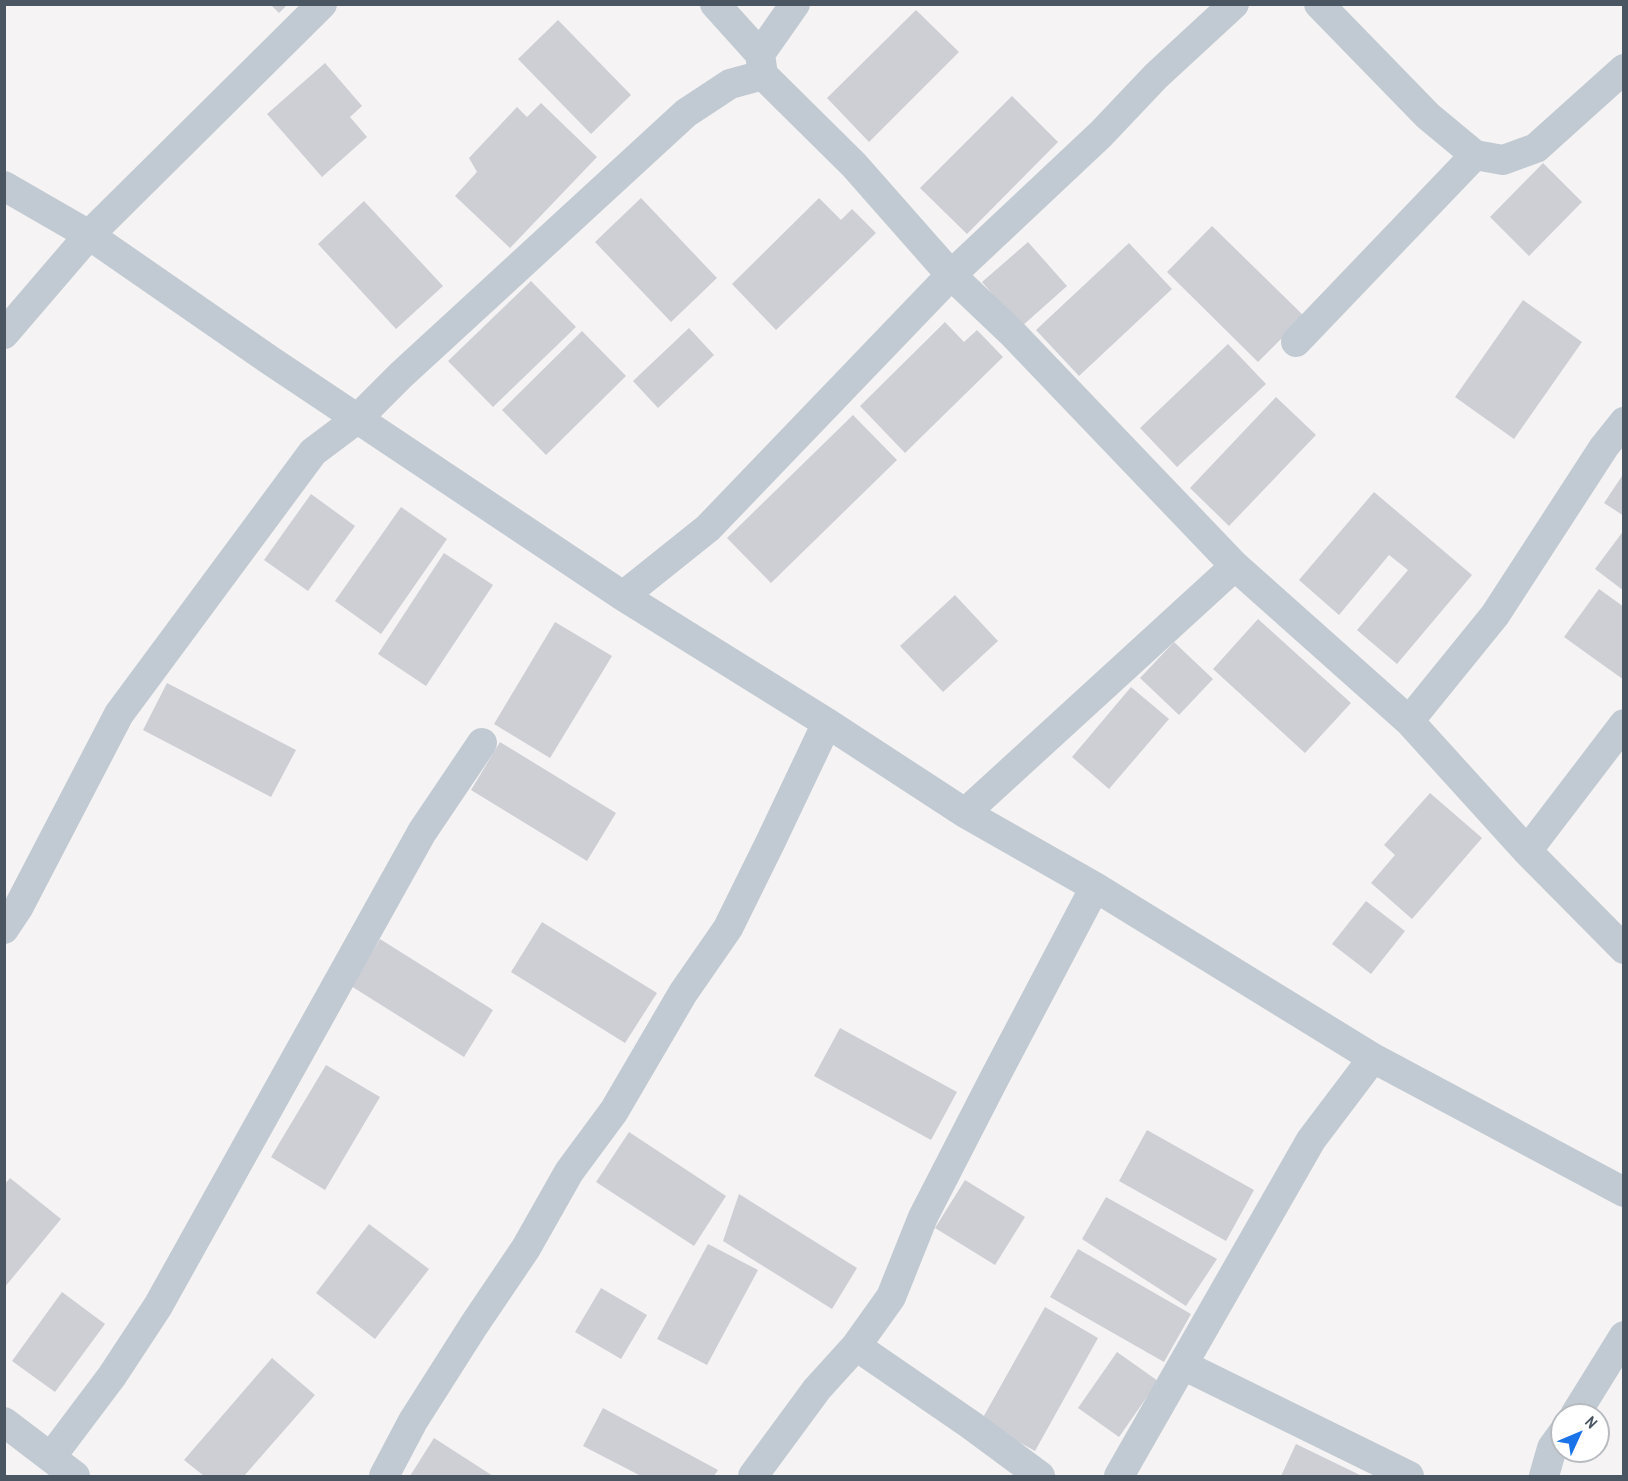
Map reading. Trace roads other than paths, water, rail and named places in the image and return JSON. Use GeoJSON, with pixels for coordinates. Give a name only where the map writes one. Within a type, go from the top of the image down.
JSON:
{"type":"FeatureCollection","features":[{"type":"Feature","properties":{"kind":"street"},"geometry":{"type":"LineString","coordinates":[[4,334],[89,235],[322,4]]}},
{"type":"Feature","properties":{"kind":"street"},"geometry":{"type":"LineString","coordinates":[[715,4],[761,65],[854,165],[951,275],[1013,334],[1235,566],[1409,721],[1527,851],[1623,949]]}},
{"type":"Feature","properties":{"kind":"street"},"geometry":{"type":"LineString","coordinates":[[4,929],[18,908],[119,714],[313,452],[357,418],[686,113],[761,65],[795,4]]}},
{"type":"Feature","properties":{"kind":"street"},"geometry":{"type":"LineString","coordinates":[[623,596],[708,528],[951,275],[1101,134],[1156,76],[1234,4]]}},
{"type":"Feature","properties":{"kind":"street"},"geometry":{"type":"LineString","coordinates":[[1319,4],[1428,116],[1475,155],[1503,160],[1536,148],[1623,69]]}},
{"type":"Feature","properties":{"kind":"street"},"geometry":{"type":"LineString","coordinates":[[1296,342],[1475,155]]}},
{"type":"Feature","properties":{"kind":"street"},"geometry":{"type":"LineString","coordinates":[[4,186],[89,235],[623,596],[827,723],[965,813],[1095,887],[1373,1058],[1623,1192]]}},
{"type":"Feature","properties":{"kind":"street"},"geometry":{"type":"LineString","coordinates":[[1409,721],[1495,615],[1604,447],[1623,422]]}},
{"type":"Feature","properties":{"kind":"street"},"geometry":{"type":"LineString","coordinates":[[965,813],[1235,566]]}},
{"type":"Feature","properties":{"kind":"street"},"geometry":{"type":"LineString","coordinates":[[384,1476],[413,1421],[526,1248],[568,1172],[614,1111],[683,993],[728,928],[827,723]]}},
{"type":"Feature","properties":{"kind":"street"},"geometry":{"type":"LineString","coordinates":[[1527,851],[1623,724]]}},
{"type":"Feature","properties":{"kind":"street"},"geometry":{"type":"LineString","coordinates":[[51,1457],[112,1376],[158,1306],[422,832],[482,743]]}},
{"type":"Feature","properties":{"kind":"street"},"geometry":{"type":"LineString","coordinates":[[753,1476],[817,1389],[856,1346],[891,1297],[923,1217],[1095,887]]}},
{"type":"Feature","properties":{"kind":"street"},"geometry":{"type":"LineString","coordinates":[[1119,1476],[1311,1140],[1373,1058]]}},
{"type":"Feature","properties":{"kind":"street"},"geometry":{"type":"LineString","coordinates":[[1582,1403],[1623,1336]]}},
{"type":"Feature","properties":{"kind":"street"},"geometry":{"type":"LineString","coordinates":[[856,1346],[1040,1476]]}},
{"type":"Feature","properties":{"kind":"street"},"geometry":{"type":"LineString","coordinates":[[1183,1365],[1409,1476]]}},
{"type":"Feature","properties":{"kind":"street"},"geometry":{"type":"LineString","coordinates":[[4,1422],[75,1476]]}},
{"type":"Feature","properties":{"kind":"street"},"geometry":{"type":"LineString","coordinates":[[1544,1476],[1550,1455]]}}]}
